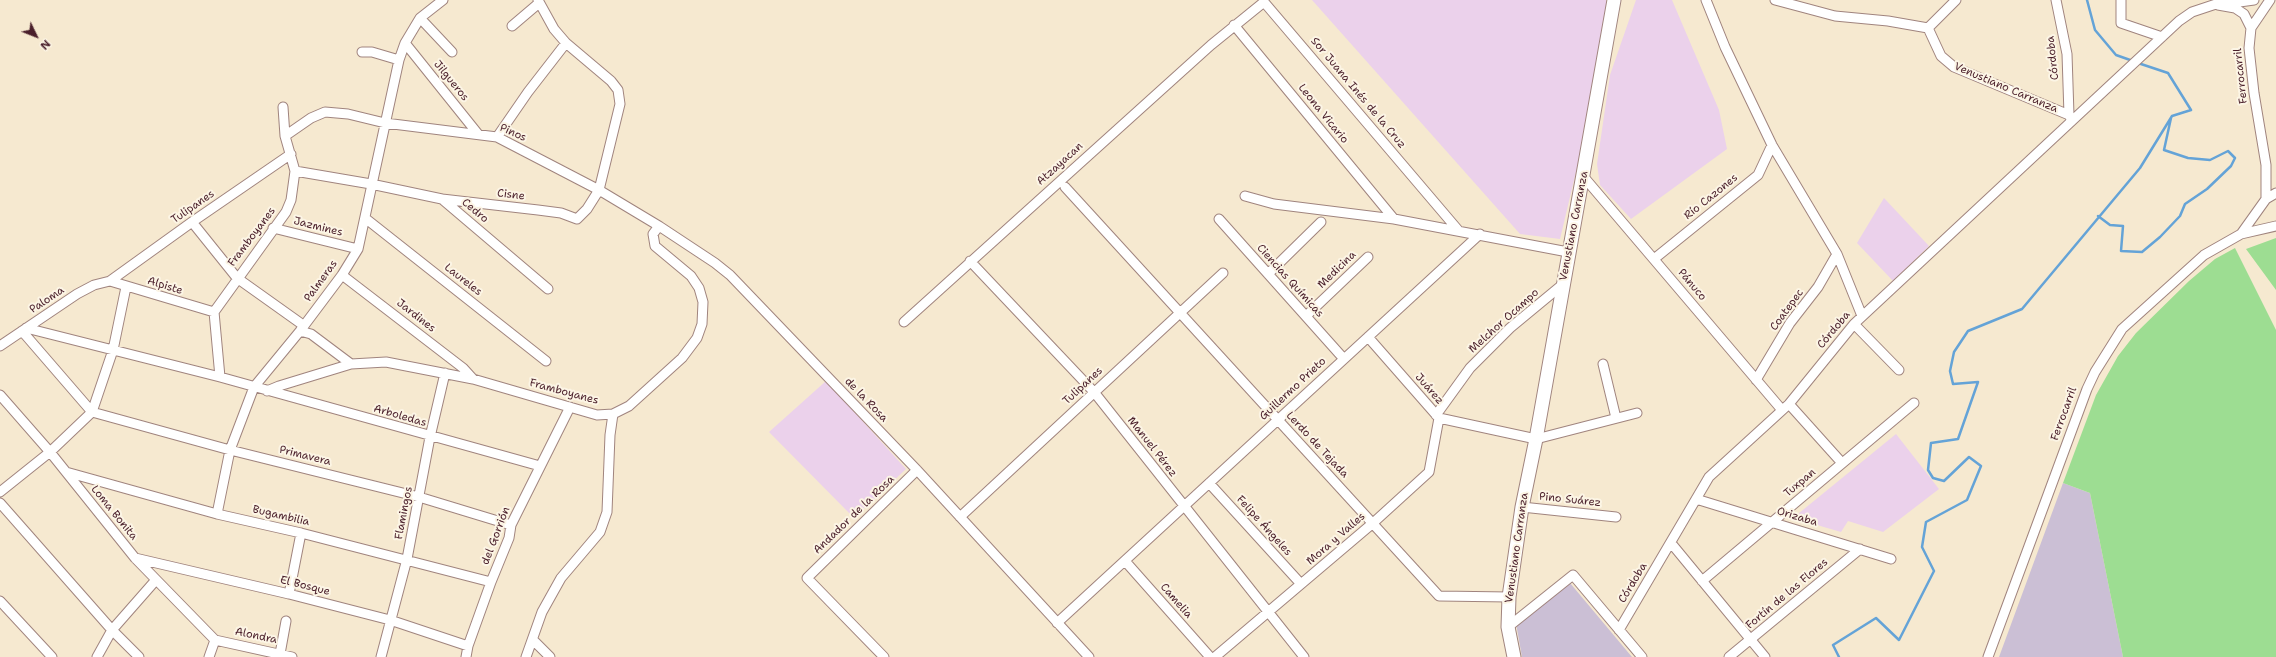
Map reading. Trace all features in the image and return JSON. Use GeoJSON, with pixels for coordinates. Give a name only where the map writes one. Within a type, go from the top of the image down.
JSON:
{"type":"FeatureCollection","features":[{"type":"Feature","properties":{"kind":"main road"},"geometry":{"type":"LineString","coordinates":[[1612,4],[1620,0]]}},
{"type":"Feature","properties":{"kind":"main road","name":"Venustiano Carranza"},"geometry":{"type":"LineString","coordinates":[[1514,657],[1508,627],[1509,597],[1522,507],[1536,440],[1612,4]]}},
{"type":"Feature","properties":{"kind":"street"},"geometry":{"type":"LineString","coordinates":[[443,0],[420,18],[452,52]]}},
{"type":"Feature","properties":{"kind":"street"},"geometry":{"type":"LineString","coordinates":[[1706,0],[1725,47],[1772,145],[1837,254],[1862,316]]}},
{"type":"Feature","properties":{"kind":"street"},"geometry":{"type":"LineString","coordinates":[[1775,0],[1835,16],[1888,20],[1928,28],[1956,0]]}},
{"type":"Feature","properties":{"kind":"street","name":"Córdoba"},"geometry":{"type":"LineString","coordinates":[[2056,0],[2067,54],[2070,118]]}},
{"type":"Feature","properties":{"kind":"street"},"geometry":{"type":"LineString","coordinates":[[2121,0],[2122,23],[2162,37],[2192,12],[2228,0]]}},
{"type":"Feature","properties":{"kind":"street"},"geometry":{"type":"LineString","coordinates":[[2218,4],[2254,0]]}},
{"type":"Feature","properties":{"kind":"street","name":"Ferrocarril"},"geometry":{"type":"LineString","coordinates":[[2241,234],[2266,199],[2266,165],[2254,94],[2249,48],[2251,28],[2270,0]]}},
{"type":"Feature","properties":{"kind":"street"},"geometry":{"type":"LineString","coordinates":[[512,26],[539,1],[554,29],[566,43],[611,81],[618,90],[620,104],[599,190]]}},
{"type":"Feature","properties":{"kind":"street","name":"Sor Juana Inés de la Cruz"},"geometry":{"type":"LineString","coordinates":[[1234,25],[1264,2],[1458,230]]}},
{"type":"Feature","properties":{"kind":"street"},"geometry":{"type":"LineString","coordinates":[[2218,4],[2235,8],[2244,14],[2251,28]]}},
{"type":"Feature","properties":{"kind":"street","name":"Palmeras"},"geometry":{"type":"LineString","coordinates":[[217,514],[230,450],[254,388],[342,275],[358,249],[399,60],[405,43],[420,18]]}},
{"type":"Feature","properties":{"kind":"street","name":"Leona Vicario"},"geometry":{"type":"LineString","coordinates":[[1234,25],[1394,219]]}},
{"type":"Feature","properties":{"kind":"street","name":"Atzayacan"},"geometry":{"type":"LineString","coordinates":[[904,322],[1234,25]]}},
{"type":"Feature","properties":{"kind":"street","name":"Venustiano Carranza"},"geometry":{"type":"LineString","coordinates":[[1928,28],[1942,56],[1954,67],[2070,118]]}},
{"type":"Feature","properties":{"kind":"street","name":"Córdoba"},"geometry":{"type":"LineString","coordinates":[[1619,630],[1709,477],[1786,407],[1862,316],[2070,118],[2113,82],[2162,37]]}},
{"type":"Feature","properties":{"kind":"street","name":"Jilgueros"},"geometry":{"type":"LineString","coordinates":[[405,43],[478,134]]}},
{"type":"Feature","properties":{"kind":"street"},"geometry":{"type":"LineString","coordinates":[[497,137],[528,92],[566,43]]}},
{"type":"Feature","properties":{"kind":"street"},"geometry":{"type":"LineString","coordinates":[[362,52],[372,52],[399,60]]}},
{"type":"Feature","properties":{"kind":"street","name":"Framboyanes"},"geometry":{"type":"LineString","coordinates":[[214,312],[236,278],[288,206],[295,171],[285,136],[283,107]]}},
{"type":"Feature","properties":{"kind":"street","name":"Pinos"},"geometry":{"type":"LineString","coordinates":[[285,136],[311,118],[325,112],[348,114],[385,123],[497,137],[599,190]]}},
{"type":"Feature","properties":{"kind":"street","name":"Río Cazones"},"geometry":{"type":"LineString","coordinates":[[1654,259],[1758,175],[1772,145]]}},
{"type":"Feature","properties":{"kind":"street","name":"Tulipanes"},"geometry":{"type":"LineString","coordinates":[[110,281],[291,154]]}},
{"type":"Feature","properties":{"kind":"street"},"geometry":{"type":"LineString","coordinates":[[295,171],[371,184]]}},
{"type":"Feature","properties":{"kind":"street","name":"Pánuco"},"geometry":{"type":"LineString","coordinates":[[1583,176],[1756,380],[1786,407],[1842,463]]}},
{"type":"Feature","properties":{"kind":"street","name":"Cedro"},"geometry":{"type":"LineString","coordinates":[[371,184],[442,199],[548,289]]}},
{"type":"Feature","properties":{"kind":"street","name":"Lerdo de Tejada"},"geometry":{"type":"LineString","coordinates":[[1065,187],[1439,596],[1509,597]]}},
{"type":"Feature","properties":{"kind":"street","name":"Cisne"},"geometry":{"type":"LineString","coordinates":[[442,199],[546,211],[577,219],[587,209],[599,190]]}},
{"type":"Feature","properties":{"kind":"street","name":"de la Rosa"},"geometry":{"type":"LineString","coordinates":[[599,190],[659,226],[730,275],[917,470],[1089,657]]}},
{"type":"Feature","properties":{"kind":"street"},"geometry":{"type":"LineString","coordinates":[[2266,199],[2276,193]]}},
{"type":"Feature","properties":{"kind":"street"},"geometry":{"type":"LineString","coordinates":[[1245,196],[1274,204],[1394,219],[1480,234],[1568,252]]}},
{"type":"Feature","properties":{"kind":"street","name":"Laureles"},"geometry":{"type":"LineString","coordinates":[[365,218],[546,361]]}},
{"type":"Feature","properties":{"kind":"street","name":"Ciencias Químicas"},"geometry":{"type":"LineString","coordinates":[[1219,219],[1344,359]]}},
{"type":"Feature","properties":{"kind":"street"},"geometry":{"type":"LineString","coordinates":[[192,222],[236,278],[351,364]]}},
{"type":"Feature","properties":{"kind":"street"},"geometry":{"type":"LineString","coordinates":[[1268,274],[1321,222]]}},
{"type":"Feature","properties":{"kind":"street","name":"Framboyanes"},"geometry":{"type":"LineString","coordinates":[[268,391],[279,386],[351,364],[386,362],[473,379],[597,415],[614,414],[629,406],[682,358],[697,338],[702,324],[703,302],[698,288],[690,276],[655,246],[653,234],[659,226]]}},
{"type":"Feature","properties":{"kind":"street","name":"Ferrocarril"},"geometry":{"type":"LineString","coordinates":[[1988,657],[2094,372],[2122,329],[2204,255],[2241,234],[2276,226]]}},
{"type":"Feature","properties":{"kind":"street","name":"Jazmines"},"geometry":{"type":"LineString","coordinates":[[272,228],[358,249]]}},
{"type":"Feature","properties":{"kind":"street","name":"Guillermo Prieto"},"geometry":{"type":"LineString","coordinates":[[1057,623],[1480,234]]}},
{"type":"Feature","properties":{"kind":"street","name":"Coatepec"},"geometry":{"type":"LineString","coordinates":[[1756,380],[1790,323],[1818,287],[1837,254]]}},
{"type":"Feature","properties":{"kind":"street","name":"Medicina"},"geometry":{"type":"LineString","coordinates":[[1306,316],[1368,258]]}},
{"type":"Feature","properties":{"kind":"street","name":"Manuel Pérez"},"geometry":{"type":"LineString","coordinates":[[970,261],[1094,392],[1304,657]]}},
{"type":"Feature","properties":{"kind":"street","name":"Tulipanes"},"geometry":{"type":"LineString","coordinates":[[960,517],[1222,273]]}},
{"type":"Feature","properties":{"kind":"street","name":"Jardines"},"geometry":{"type":"LineString","coordinates":[[342,275],[463,368],[473,379]]}},
{"type":"Feature","properties":{"kind":"street","name":"Alpiste"},"geometry":{"type":"LineString","coordinates":[[110,281],[214,312]]}},
{"type":"Feature","properties":{"kind":"street","name":"Paloma"},"geometry":{"type":"LineString","coordinates":[[0,346],[78,294],[94,285],[110,281]]}},
{"type":"Feature","properties":{"kind":"street","name":"Melchor Ocampo"},"geometry":{"type":"LineString","coordinates":[[1437,416],[1470,368],[1510,328],[1562,285]]}},
{"type":"Feature","properties":{"kind":"street"},"geometry":{"type":"LineString","coordinates":[[0,492],[50,452],[92,412],[113,350],[126,286]]}},
{"type":"Feature","properties":{"kind":"street"},"geometry":{"type":"LineString","coordinates":[[214,312],[220,377]]}},
{"type":"Feature","properties":{"kind":"street"},"geometry":{"type":"LineString","coordinates":[[1854,324],[1899,370]]}},
{"type":"Feature","properties":{"kind":"street"},"geometry":{"type":"LineString","coordinates":[[24,329],[220,377],[254,388]]}},
{"type":"Feature","properties":{"kind":"street"},"geometry":{"type":"LineString","coordinates":[[24,329],[92,412]]}},
{"type":"Feature","properties":{"kind":"street","name":"Juárez"},"geometry":{"type":"LineString","coordinates":[[1368,337],[1437,416],[1536,440]]}},
{"type":"Feature","properties":{"kind":"street"},"geometry":{"type":"LineString","coordinates":[[1604,364],[1616,418]]}},
{"type":"Feature","properties":{"kind":"street","name":"Flamingos"},"geometry":{"type":"LineString","coordinates":[[381,657],[407,560],[430,437],[445,373]]}},
{"type":"Feature","properties":{"kind":"street","name":"Arboledas"},"geometry":{"type":"LineString","coordinates":[[254,388],[540,466]]}},
{"type":"Feature","properties":{"kind":"street","name":"Loma Bonita"},"geometry":{"type":"LineString","coordinates":[[0,395],[50,452],[155,581],[215,640]]}},
{"type":"Feature","properties":{"kind":"street","name":"Tuxpan"},"geometry":{"type":"LineString","coordinates":[[1702,581],[1914,403]]}},
{"type":"Feature","properties":{"kind":"street","name":"del Gorrión"},"geometry":{"type":"LineString","coordinates":[[466,657],[468,646],[491,582],[509,538],[511,525],[570,407]]}},
{"type":"Feature","properties":{"kind":"street","name":"Primavera"},"geometry":{"type":"LineString","coordinates":[[92,412],[230,450],[419,497],[511,525]]}},
{"type":"Feature","properties":{"kind":"street"},"geometry":{"type":"LineString","coordinates":[[1536,440],[1637,413]]}},
{"type":"Feature","properties":{"kind":"street"},"geometry":{"type":"LineString","coordinates":[[526,657],[542,612],[561,578],[600,532],[607,512],[610,435],[614,414]]}},
{"type":"Feature","properties":{"kind":"street","name":"Mora y Valles"},"geometry":{"type":"LineString","coordinates":[[1215,657],[1268,613],[1429,472],[1437,416]]}},
{"type":"Feature","properties":{"kind":"street","name":"Andador de la Rosa"},"geometry":{"type":"LineString","coordinates":[[884,657],[808,578],[917,470]]}},
{"type":"Feature","properties":{"kind":"street","name":"Bugambilia"},"geometry":{"type":"LineString","coordinates":[[66,472],[217,514],[301,533],[491,582]]}},
{"type":"Feature","properties":{"kind":"street","name":"Felipe Ángeles"},"geometry":{"type":"LineString","coordinates":[[1209,483],[1301,584]]}},
{"type":"Feature","properties":{"kind":"street","name":"Orizaba"},"geometry":{"type":"LineString","coordinates":[[1696,499],[1773,521],[1891,559]]}},
{"type":"Feature","properties":{"kind":"street"},"geometry":{"type":"LineString","coordinates":[[0,503],[112,630],[139,657]]}},
{"type":"Feature","properties":{"kind":"street","name":"Pino Suárez"},"geometry":{"type":"LineString","coordinates":[[1522,507],[1616,517]]}},
{"type":"Feature","properties":{"kind":"street"},"geometry":{"type":"LineString","coordinates":[[289,594],[301,533]]}},
{"type":"Feature","properties":{"kind":"street"},"geometry":{"type":"LineString","coordinates":[[1671,543],[1765,657]]}},
{"type":"Feature","properties":{"kind":"street","name":"Fortín de las Flores"},"geometry":{"type":"LineString","coordinates":[[1729,657],[1860,549]]}},
{"type":"Feature","properties":{"kind":"street","name":"El Bosque"},"geometry":{"type":"LineString","coordinates":[[135,558],[289,594],[390,620],[468,646]]}},
{"type":"Feature","properties":{"kind":"street","name":"Camelia"},"geometry":{"type":"LineString","coordinates":[[1125,561],[1210,657]]}},
{"type":"Feature","properties":{"kind":"street"},"geometry":{"type":"LineString","coordinates":[[1508,627],[1573,575],[1642,657]]}},
{"type":"Feature","properties":{"kind":"street"},"geometry":{"type":"LineString","coordinates":[[97,657],[112,630],[155,581]]}},
{"type":"Feature","properties":{"kind":"street"},"geometry":{"type":"LineString","coordinates":[[0,601],[52,657]]}},
{"type":"Feature","properties":{"kind":"street"},"geometry":{"type":"LineString","coordinates":[[280,654],[286,621]]}},
{"type":"Feature","properties":{"kind":"street"},"geometry":{"type":"LineString","coordinates":[[209,657],[215,640]]}},
{"type":"Feature","properties":{"kind":"street","name":"Alondra"},"geometry":{"type":"LineString","coordinates":[[215,640],[292,657]]}},
{"type":"Feature","properties":{"kind":"street"},"geometry":{"type":"LineString","coordinates":[[532,640],[550,657]]}},
{"type":"Feature","properties":{"kind":"shaded area"},"geometry":{"type":"Polygon","coordinates":[[[1312,0],[1606,0],[1608,37],[1560,239],[1520,234],[1312,0]]]}},
{"type":"Feature","properties":{"kind":"shaded area"},"geometry":{"type":"Polygon","coordinates":[[[1636,0],[1672,0],[1719,110],[1727,149],[1631,219],[1600,185],[1597,164],[1610,75],[1636,0]]]}},
{"type":"Feature","properties":{"kind":"shaded area"},"geometry":{"type":"Polygon","coordinates":[[[1884,198],[1929,246],[1893,281],[1857,243],[1884,198]]]}},
{"type":"Feature","properties":{"kind":"shaded area"},"geometry":{"type":"Polygon","coordinates":[[[826,381],[906,469],[854,518],[769,432],[826,381]]]}},
{"type":"Feature","properties":{"kind":"shaded area"},"geometry":{"type":"Polygon","coordinates":[[[1896,434],[1939,489],[1883,532],[1848,521],[1841,532],[1793,518],[1896,434]]]}},
{"type":"Feature","properties":{"kind":"shaded area"},"geometry":{"type":"Polygon","coordinates":[[[2063,483],[2090,493],[2123,657],[1999,657],[2063,483]]]}},
{"type":"Feature","properties":{"kind":"shaded area"},"geometry":{"type":"Polygon","coordinates":[[[1565,577],[1632,657],[1522,657],[1515,618],[1565,577]]]}},
{"type":"Feature","properties":{"kind":"green space"},"geometry":{"type":"Polygon","coordinates":[[[2276,238],[2276,290],[2246,249],[2276,238]]]}},
{"type":"Feature","properties":{"kind":"green space"},"geometry":{"type":"Polygon","coordinates":[[[2235,248],[2276,330],[2276,657],[2123,657],[2090,493],[2063,483],[2096,395],[2118,356],[2136,333],[2189,281],[2215,259],[2235,248]]]}},
{"type":"Feature","properties":{"kind":"waterway"},"geometry":{"type":"LineString","coordinates":[[2087,0],[2095,30],[2116,55],[2133,61]]}},
{"type":"Feature","properties":{"kind":"waterway"},"geometry":{"type":"LineString","coordinates":[[1839,657],[1833,645],[1876,618],[1899,640],[1934,571],[1922,547],[1926,522],[1967,500],[1981,466],[1969,457],[1944,481],[1933,478],[1928,470],[1931,443],[1958,439],[1978,382],[1953,384],[1950,371],[1954,352],[1968,331],[2022,309],[2140,168],[2172,116],[2191,110],[2168,73],[2138,63]]}},
{"type":"Feature","properties":{"kind":"waterway"},"geometry":{"type":"LineString","coordinates":[[2098,216],[2110,225],[2123,226],[2121,251],[2142,252],[2160,237],[2180,216],[2185,204],[2207,189],[2231,166],[2235,158],[2228,151],[2210,160],[2188,158],[2164,150],[2171,118]]}}]}
